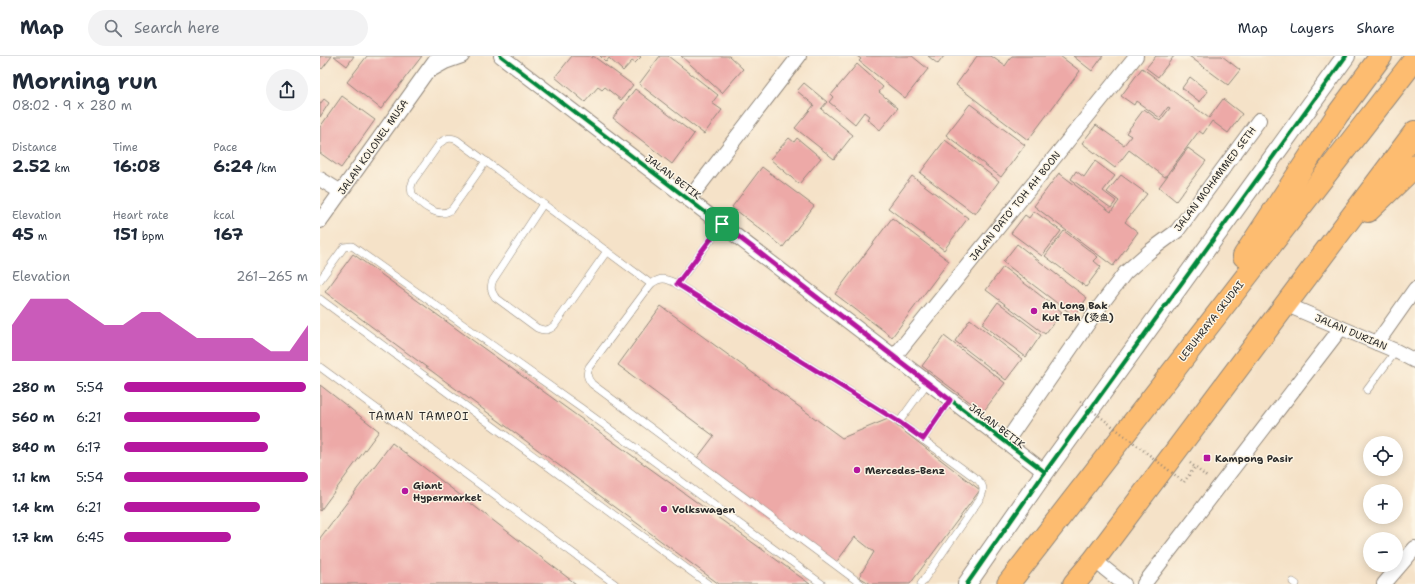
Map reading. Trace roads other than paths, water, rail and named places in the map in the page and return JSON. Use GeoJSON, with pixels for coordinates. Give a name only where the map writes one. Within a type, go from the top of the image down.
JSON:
{"type":"FeatureCollection","features":[{"type":"Feature","properties":{"kind":"highway"},"geometry":{"type":"LineString","coordinates":[[1207,326],[1231,276],[1338,114],[1381,56]]}},
{"type":"Feature","properties":{"kind":"highway","name":"LEBUHRAYA SKUDAI"},"geometry":{"type":"LineString","coordinates":[[1008,584],[1415,59]]}},
{"type":"Feature","properties":{"kind":"highway"},"geometry":{"type":"LineString","coordinates":[[1074,584],[1094,560],[1287,305],[1327,248],[1415,132]]}},
{"type":"Feature","properties":{"kind":"highway"},"geometry":{"type":"LineString","coordinates":[[1327,248],[1410,174]]}},
{"type":"Feature","properties":{"kind":"street","name":"JALAN KOLONEL MUSA"},"geometry":{"type":"LineString","coordinates":[[320,221],[438,56]]}},
{"type":"Feature","properties":{"kind":"street","name":"JALAN KOLONEL MUSA"},"geometry":{"type":"LineString","coordinates":[[425,74],[445,62],[462,56]]}},
{"type":"Feature","properties":{"kind":"street","name":"JALAN BETIK"},"geometry":{"type":"LineString","coordinates":[[501,56],[518,61],[689,199],[1045,472]]}},
{"type":"Feature","properties":{"kind":"street"},"geometry":{"type":"LineString","coordinates":[[689,199],[799,56]]}},
{"type":"Feature","properties":{"kind":"street","name":"JALAN DATO' TOH AH BOON"},"geometry":{"type":"LineString","coordinates":[[894,357],[1136,56]]}},
{"type":"Feature","properties":{"kind":"street"},"geometry":{"type":"LineString","coordinates":[[967,584],[1045,472],[1346,56]]}},
{"type":"Feature","properties":{"kind":"street","name":"JALAN MOHAMMED SETH"},"geometry":{"type":"LineString","coordinates":[[1006,442],[1100,306],[1125,273],[1150,251],[1177,231],[1259,120]]}},
{"type":"Feature","properties":{"kind":"street"},"geometry":{"type":"LineString","coordinates":[[320,179],[341,192]]}},
{"type":"Feature","properties":{"kind":"street"},"geometry":{"type":"LineString","coordinates":[[1377,343],[1415,289]]}},
{"type":"Feature","properties":{"kind":"street","name":"JALAN DURIAN"},"geometry":{"type":"LineString","coordinates":[[1287,305],[1396,351],[1415,361]]}},
{"type":"Feature","properties":{"kind":"street"},"geometry":{"type":"LineString","coordinates":[[1144,584],[1341,328]]}},
{"type":"Feature","properties":{"kind":"street"},"geometry":{"type":"LineString","coordinates":[[1384,584],[1415,548]]}},
{"type":"Feature","properties":{"kind":"street"},"geometry":{"type":"LineString","coordinates":[[1094,560],[1124,584]]}},
{"type":"Feature","properties":{"kind":"lane"},"geometry":{"type":"LineString","coordinates":[[486,161],[452,209],[447,213],[441,214],[435,212],[412,194],[411,187],[413,181],[440,143],[445,139],[451,138],[457,140],[486,161],[651,284]]}},
{"type":"Feature","properties":{"kind":"lane"},"geometry":{"type":"LineString","coordinates":[[543,204],[493,280],[491,286],[495,297],[537,328],[543,331],[550,330],[554,326],[607,251]]}},
{"type":"Feature","properties":{"kind":"lane"},"geometry":{"type":"LineString","coordinates":[[677,284],[722,224]]}},
{"type":"Feature","properties":{"kind":"lane"},"geometry":{"type":"LineString","coordinates":[[320,280],[344,247],[352,246],[581,408],[822,584]]}},
{"type":"Feature","properties":{"kind":"lane"},"geometry":{"type":"LineString","coordinates":[[861,584],[592,384],[588,379],[587,373],[589,367],[651,284],[660,278],[669,279],[899,422],[983,485],[984,491],[981,497],[921,584]]}},
{"type":"Feature","properties":{"kind":"lane"},"geometry":{"type":"LineString","coordinates":[[320,299],[708,584]]}},
{"type":"Feature","properties":{"kind":"lane"},"geometry":{"type":"LineString","coordinates":[[1368,390],[1396,351]]}},
{"type":"Feature","properties":{"kind":"lane"},"geometry":{"type":"LineString","coordinates":[[320,367],[615,584]]}},
{"type":"Feature","properties":{"kind":"lane"},"geometry":{"type":"LineString","coordinates":[[899,422],[928,382]]}},
{"type":"Feature","properties":{"kind":"lane"},"geometry":{"type":"LineString","coordinates":[[923,439],[950,400]]}},
{"type":"Feature","properties":{"kind":"place","name":"Ah Long Bak Kut Teh (烫鱼)"},"geometry":{"type":"Point","coordinates":[1034,311]}},
{"type":"Feature","properties":{"kind":"place","name":"Kampong Pasir"},"geometry":{"type":"Point","coordinates":[1207,458]}},
{"type":"Feature","properties":{"kind":"place","name":"Mercedes-Benz"},"geometry":{"type":"Point","coordinates":[857,470]}},
{"type":"Feature","properties":{"kind":"place","name":"Giant Hypermarket"},"geometry":{"type":"Point","coordinates":[405,491]}},
{"type":"Feature","properties":{"kind":"place","name":"Volkswagen"},"geometry":{"type":"Point","coordinates":[664,509]}},
{"type":"Feature","properties":{"kind":"district","name":"TAMAN TAMPOI"},"geometry":{"type":"Point","coordinates":[419,416]}}]}
